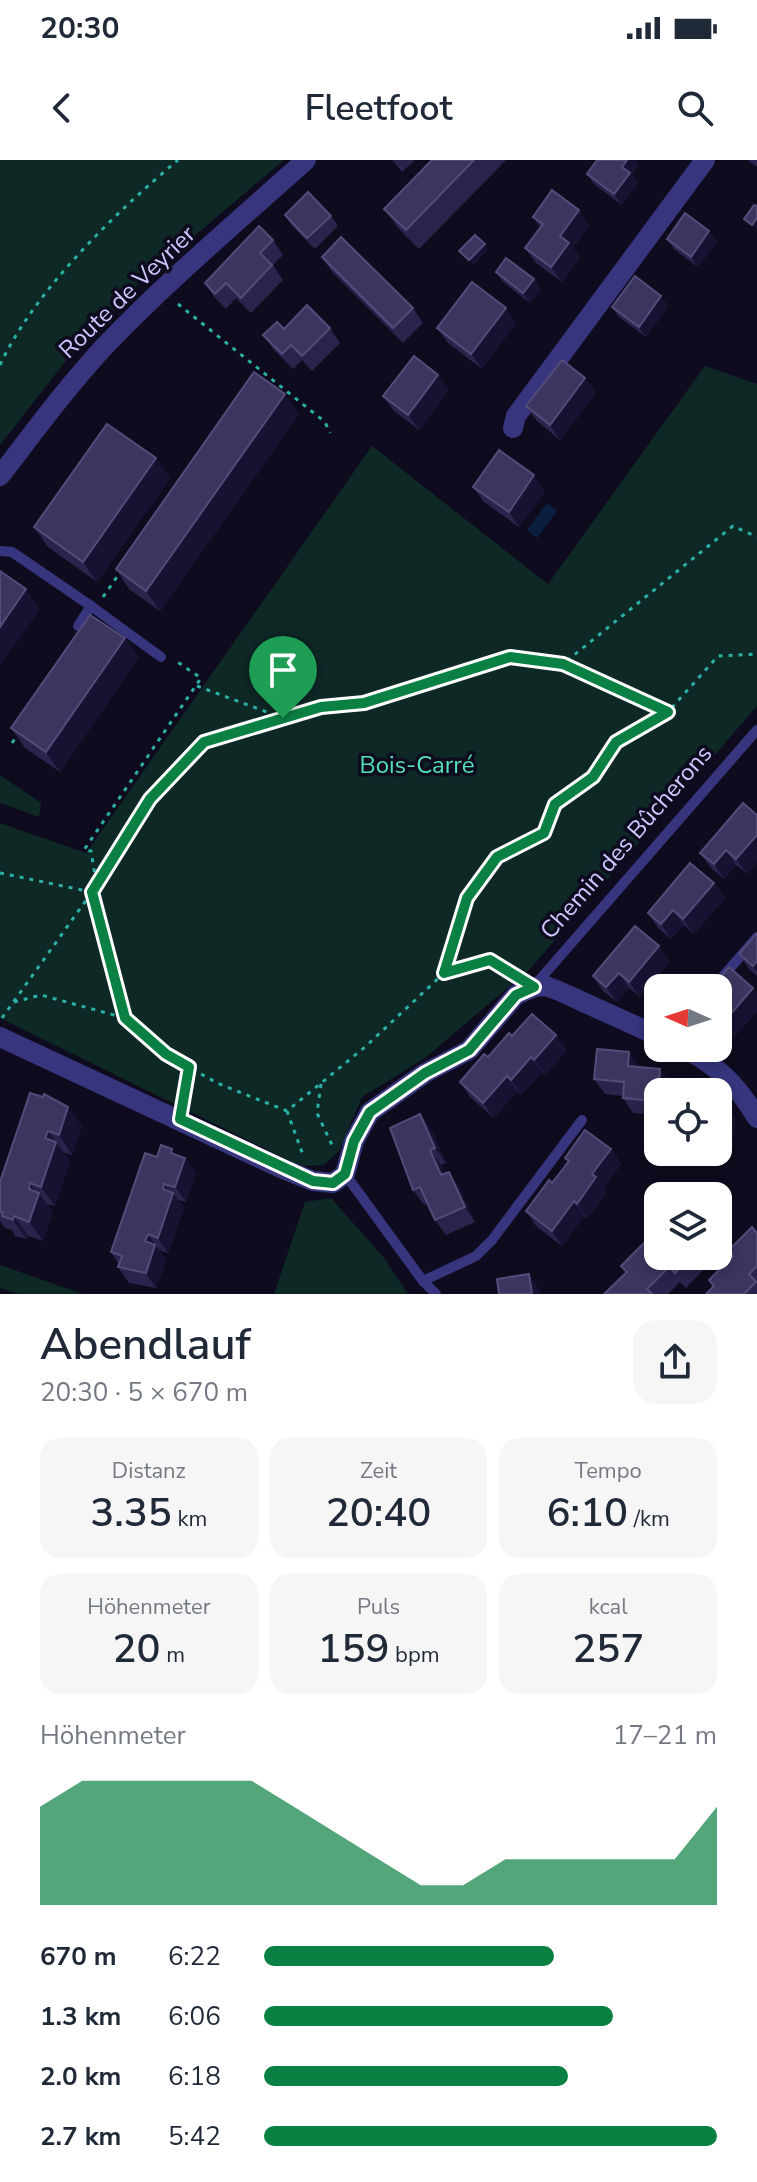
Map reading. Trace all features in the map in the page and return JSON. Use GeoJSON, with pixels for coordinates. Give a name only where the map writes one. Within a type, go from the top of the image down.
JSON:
{"type":"FeatureCollection","features":[{"type":"Feature","properties":{"kind":"street","name":"Route de Veyrier"},"geometry":{"type":"LineString","coordinates":[[0,476],[67,389],[105,346],[306,160]]}},
{"type":"Feature","properties":{"kind":"street"},"geometry":{"type":"LineString","coordinates":[[513,428],[516,416],[705,160]]}},
{"type":"Feature","properties":{"kind":"street"},"geometry":{"type":"LineString","coordinates":[[534,987],[546,986],[559,991],[644,1030]]}},
{"type":"Feature","properties":{"kind":"street","name":"Chemin des Bûcherons"},"geometry":{"type":"LineString","coordinates":[[345,1174],[354,1141],[370,1112],[425,1073],[469,1050],[516,995],[534,987]]}},
{"type":"Feature","properties":{"kind":"street"},"geometry":{"type":"LineString","coordinates":[[0,1037],[313,1181],[333,1183],[345,1174]]}},
{"type":"Feature","properties":{"kind":"street"},"geometry":{"type":"LineString","coordinates":[[708,1062],[754,1103]]}},
{"type":"Feature","properties":{"kind":"lane"},"geometry":{"type":"LineString","coordinates":[[0,551],[12,552],[161,657]]}},
{"type":"Feature","properties":{"kind":"lane"},"geometry":{"type":"LineString","coordinates":[[78,626],[93,608]]}},
{"type":"Feature","properties":{"kind":"lane","name":"Chemin des Bûcherons"},"geometry":{"type":"LineString","coordinates":[[534,987],[757,730]]}},
{"type":"Feature","properties":{"kind":"lane"},"geometry":{"type":"LineString","coordinates":[[725,974],[757,937]]}},
{"type":"Feature","properties":{"kind":"lane"},"geometry":{"type":"LineString","coordinates":[[423,1281],[476,1256],[492,1240],[582,1120]]}},
{"type":"Feature","properties":{"kind":"lane"},"geometry":{"type":"LineString","coordinates":[[345,1174],[423,1281],[436,1294]]}},
{"type":"Feature","properties":{"kind":"path"},"geometry":{"type":"LineString","coordinates":[[0,365],[13,338],[47,290],[137,195],[178,160]]}},
{"type":"Feature","properties":{"kind":"path"},"geometry":{"type":"LineString","coordinates":[[164,289],[180,306],[325,422],[330,433]]}},
{"type":"Feature","properties":{"kind":"path"},"geometry":{"type":"LineString","coordinates":[[563,664],[733,526],[757,537]]}},
{"type":"Feature","properties":{"kind":"path"},"geometry":{"type":"LineString","coordinates":[[93,608],[121,571]]}},
{"type":"Feature","properties":{"kind":"path"},"geometry":{"type":"LineString","coordinates":[[96,885],[91,851],[84,850],[201,678],[163,653],[161,657]]}},
{"type":"Feature","properties":{"kind":"path"},"geometry":{"type":"LineString","coordinates":[[444,973],[467,898],[497,857],[544,833],[555,804],[593,777],[616,742],[668,712],[718,656],[757,654]]}},
{"type":"Feature","properties":{"kind":"path"},"geometry":{"type":"LineString","coordinates":[[0,1021],[92,892],[150,799],[204,742],[321,707],[364,703],[510,657],[563,664],[668,712]]}},
{"type":"Feature","properties":{"kind":"path"},"geometry":{"type":"LineString","coordinates":[[196,686],[283,718]]}},
{"type":"Feature","properties":{"kind":"path"},"geometry":{"type":"LineString","coordinates":[[12,743],[21,731]]}},
{"type":"Feature","properties":{"kind":"path"},"geometry":{"type":"LineString","coordinates":[[0,873],[92,892]]}},
{"type":"Feature","properties":{"kind":"path"},"geometry":{"type":"LineString","coordinates":[[92,892],[125,1018]]}},
{"type":"Feature","properties":{"kind":"path"},"geometry":{"type":"LineString","coordinates":[[287,1111],[365,1047],[444,973],[490,960],[534,987]]}},
{"type":"Feature","properties":{"kind":"path"},"geometry":{"type":"LineString","coordinates":[[14,1002],[41,995],[125,1018],[166,1054],[217,1083],[287,1111],[313,1181]]}},
{"type":"Feature","properties":{"kind":"path"},"geometry":{"type":"LineString","coordinates":[[180,1119],[189,1067]]}},
{"type":"Feature","properties":{"kind":"path"},"geometry":{"type":"LineString","coordinates":[[321,1083],[317,1113],[345,1174]]}},
{"type":"Feature","properties":{"kind":"green space"},"geometry":{"type":"Polygon","coordinates":[[[0,160],[284,160],[139,283],[65,362],[0,445],[0,160]]]}},
{"type":"Feature","properties":{"kind":"green space","name":"Bois-Carré"},"geometry":{"type":"Polygon","coordinates":[[[705,366],[757,384],[757,706],[530,969],[425,1058],[362,1097],[339,1151],[324,1165],[300,1166],[0,1018],[0,823],[86,853],[372,446],[548,584],[705,366]]]}},
{"type":"Feature","properties":{"kind":"green space"},"geometry":{"type":"Polygon","coordinates":[[[0,775],[41,803],[39,817],[0,803],[0,775]]]}},
{"type":"Feature","properties":{"kind":"green space"},"geometry":{"type":"Polygon","coordinates":[[[331,1198],[384,1258],[408,1294],[274,1294],[305,1202],[331,1198]]]}},
{"type":"Feature","properties":{"kind":"green space"},"geometry":{"type":"Polygon","coordinates":[[[0,1265],[83,1294],[18,1294],[0,1288],[0,1265]]]}},
{"type":"Feature","properties":{"kind":"water"},"geometry":{"type":"Polygon","coordinates":[[[547,503],[557,511],[537,538],[527,530],[547,503]]]}},
{"type":"Feature","properties":{"kind":"building"},"geometry":{"type":"Polygon","coordinates":[[[432,160],[474,160],[406,230],[384,209],[432,160]]]}},
{"type":"Feature","properties":{"kind":"building"},"geometry":{"type":"Polygon","coordinates":[[[597,160],[627,160],[622,167],[630,173],[614,194],[587,174],[597,160]]]}},
{"type":"Feature","properties":{"kind":"building"},"geometry":{"type":"Polygon","coordinates":[[[552,190],[579,210],[560,236],[569,243],[551,267],[525,248],[543,224],[533,217],[552,190]]]}},
{"type":"Feature","properties":{"kind":"building"},"geometry":{"type":"Polygon","coordinates":[[[308,192],[331,216],[307,238],[285,215],[308,192]]]}},
{"type":"Feature","properties":{"kind":"building"},"geometry":{"type":"Polygon","coordinates":[[[754,205],[757,206],[757,218],[752,225],[744,219],[754,205]]]}},
{"type":"Feature","properties":{"kind":"building"},"geometry":{"type":"Polygon","coordinates":[[[685,213],[709,231],[691,257],[667,239],[685,213]]]}},
{"type":"Feature","properties":{"kind":"building"},"geometry":{"type":"Polygon","coordinates":[[[259,226],[273,240],[260,253],[272,265],[241,298],[226,283],[215,294],[205,283],[259,226]]]}},
{"type":"Feature","properties":{"kind":"building"},"geometry":{"type":"Polygon","coordinates":[[[475,235],[485,244],[469,260],[459,251],[475,235]]]}},
{"type":"Feature","properties":{"kind":"building"},"geometry":{"type":"Polygon","coordinates":[[[341,237],[413,308],[393,328],[322,257],[341,237]]]}},
{"type":"Feature","properties":{"kind":"building"},"geometry":{"type":"Polygon","coordinates":[[[506,258],[534,279],[523,293],[496,272],[506,258]]]}},
{"type":"Feature","properties":{"kind":"building"},"geometry":{"type":"Polygon","coordinates":[[[635,276],[661,296],[639,327],[612,307],[635,276]]]}},
{"type":"Feature","properties":{"kind":"building"},"geometry":{"type":"Polygon","coordinates":[[[472,282],[506,308],[471,354],[437,328],[472,282]]]}},
{"type":"Feature","properties":{"kind":"building"},"geometry":{"type":"Polygon","coordinates":[[[307,305],[330,328],[302,356],[291,345],[282,354],[263,335],[277,322],[284,329],[307,305]]]}},
{"type":"Feature","properties":{"kind":"building"},"geometry":{"type":"Polygon","coordinates":[[[414,356],[438,375],[408,415],[383,396],[414,356]]]}},
{"type":"Feature","properties":{"kind":"building"},"geometry":{"type":"Polygon","coordinates":[[[562,360],[585,378],[550,425],[526,406],[562,360]]]}},
{"type":"Feature","properties":{"kind":"building"},"geometry":{"type":"Polygon","coordinates":[[[254,372],[285,394],[146,591],[116,569],[254,372]]]}},
{"type":"Feature","properties":{"kind":"building"},"geometry":{"type":"Polygon","coordinates":[[[107,424],[156,458],[83,562],[34,527],[107,424]]]}},
{"type":"Feature","properties":{"kind":"building"},"geometry":{"type":"Polygon","coordinates":[[[499,450],[534,475],[509,512],[473,487],[499,450]]]}},
{"type":"Feature","properties":{"kind":"building"},"geometry":{"type":"Polygon","coordinates":[[[0,571],[26,589],[0,627],[0,571]]]}},
{"type":"Feature","properties":{"kind":"building"},"geometry":{"type":"Polygon","coordinates":[[[90,615],[125,638],[46,752],[11,728],[90,615]]]}},
{"type":"Feature","properties":{"kind":"building"},"geometry":{"type":"Polygon","coordinates":[[[743,803],[757,815],[757,835],[736,859],[726,850],[714,864],[700,853],[743,803]]]}},
{"type":"Feature","properties":{"kind":"building"},"geometry":{"type":"Polygon","coordinates":[[[690,863],[714,883],[683,919],[673,910],[661,924],[648,913],[690,863]]]}},
{"type":"Feature","properties":{"kind":"building"},"geometry":{"type":"Polygon","coordinates":[[[635,926],[659,946],[629,982],[619,973],[606,987],[593,976],[635,926]]]}},
{"type":"Feature","properties":{"kind":"building"},"geometry":{"type":"Polygon","coordinates":[[[757,933],[757,961],[753,966],[739,954],[757,933]]]}},
{"type":"Feature","properties":{"kind":"building"},"geometry":{"type":"Polygon","coordinates":[[[729,967],[753,988],[732,1012],[732,974],[723,974],[729,967]]]}},
{"type":"Feature","properties":{"kind":"building"},"geometry":{"type":"Polygon","coordinates":[[[532,1014],[556,1035],[511,1080],[507,1076],[483,1103],[460,1082],[484,1054],[488,1057],[509,1033],[512,1036],[532,1014]]]}},
{"type":"Feature","properties":{"kind":"building"},"geometry":{"type":"Polygon","coordinates":[[[597,1049],[629,1052],[628,1066],[660,1069],[659,1078],[644,1078],[644,1100],[623,1098],[624,1082],[594,1079],[597,1049]]]}},
{"type":"Feature","properties":{"kind":"building"},"geometry":{"type":"Polygon","coordinates":[[[30,1093],[43,1097],[44,1094],[68,1107],[59,1135],[48,1131],[45,1138],[56,1142],[41,1187],[30,1183],[29,1189],[39,1193],[29,1222],[14,1216],[13,1220],[2,1216],[0,1182],[30,1093]]]}},
{"type":"Feature","properties":{"kind":"building"},"geometry":{"type":"Polygon","coordinates":[[[420,1114],[435,1148],[430,1150],[441,1175],[449,1172],[465,1207],[435,1220],[420,1187],[413,1190],[390,1128],[420,1114]]]}},
{"type":"Feature","properties":{"kind":"building"},"geometry":{"type":"Polygon","coordinates":[[[585,1130],[611,1149],[592,1174],[596,1177],[577,1204],[574,1201],[552,1231],[526,1211],[549,1180],[552,1183],[569,1161],[565,1158],[585,1130]]]}},
{"type":"Feature","properties":{"kind":"building"},"geometry":{"type":"Polygon","coordinates":[[[161,1145],[185,1158],[175,1187],[164,1184],[163,1189],[173,1193],[158,1238],[148,1234],[145,1241],[155,1245],[146,1273],[118,1267],[122,1256],[111,1252],[145,1153],[157,1157],[161,1145]]]}},
{"type":"Feature","properties":{"kind":"building"},"geometry":{"type":"Polygon","coordinates":[[[752,1227],[757,1233],[757,1266],[749,1274],[756,1282],[744,1294],[706,1294],[714,1286],[709,1280],[719,1270],[732,1270],[732,1247],[752,1227]]]}},
{"type":"Feature","properties":{"kind":"building"},"geometry":{"type":"Polygon","coordinates":[[[644,1243],[644,1270],[666,1270],[647,1289],[652,1294],[604,1294],[627,1272],[621,1266],[644,1243]]]}},
{"type":"Feature","properties":{"kind":"building"},"geometry":{"type":"Polygon","coordinates":[[[529,1274],[532,1294],[499,1294],[497,1279],[529,1274]]]}},
{"type":"Feature","properties":{"kind":"route"},"geometry":{"type":"LineString","coordinates":[[510,657],[563,664],[668,712],[616,742],[593,777],[555,804],[544,833],[497,857],[467,898],[444,973],[490,960],[534,987],[516,995],[469,1050],[425,1073],[370,1112],[354,1141],[345,1174],[333,1183],[313,1181],[283,1169],[180,1119],[189,1067],[166,1054],[125,1018],[92,892],[150,799],[204,742],[283,718],[321,707],[364,703],[510,657]]}}]}
